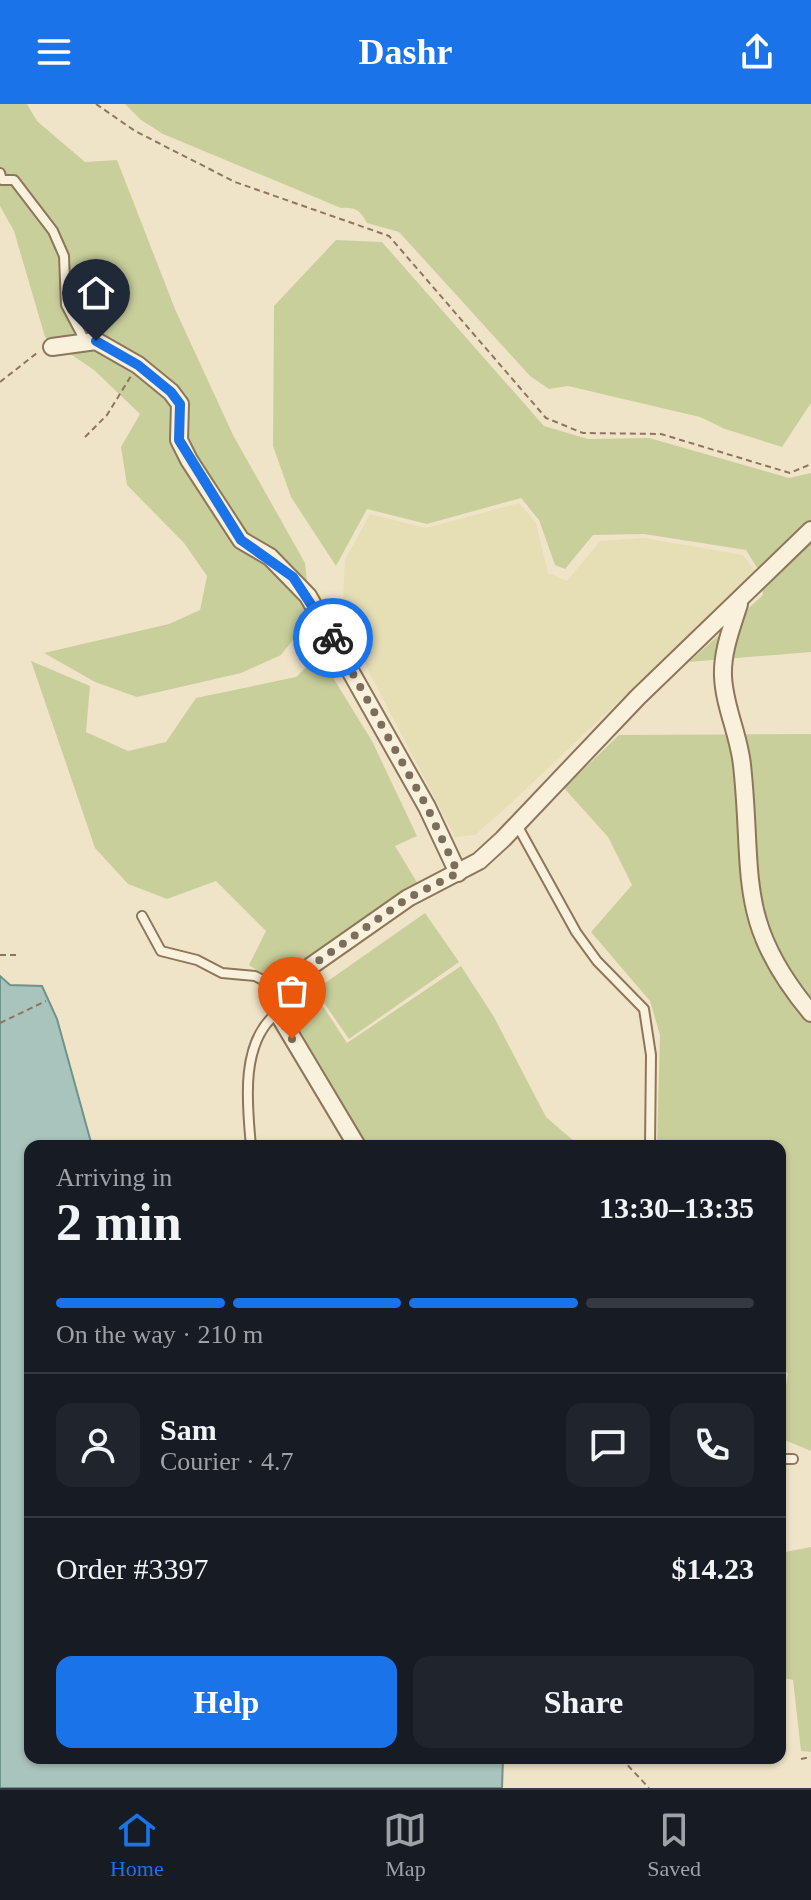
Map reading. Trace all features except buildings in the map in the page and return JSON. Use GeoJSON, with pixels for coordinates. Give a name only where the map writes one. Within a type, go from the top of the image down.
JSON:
{"type":"FeatureCollection","features":[{"type":"Feature","properties":{"kind":"street"},"geometry":{"type":"LineString","coordinates":[[52,347],[85,341],[109,347],[159,379],[180,404],[179,440],[241,540],[270,557],[308,596],[427,807],[458,873]]}},
{"type":"Feature","properties":{"kind":"street"},"geometry":{"type":"LineString","coordinates":[[353,1140],[277,1012],[283,990],[363,928],[408,898],[479,861],[638,697],[811,530]]}},
{"type":"Feature","properties":{"kind":"street"},"geometry":{"type":"LineString","coordinates":[[739,602],[728,639],[723,678],[742,764],[752,906],[772,959],[811,1013]]}},
{"type":"Feature","properties":{"kind":"lane"},"geometry":{"type":"LineString","coordinates":[[0,173],[2,180],[14,180],[53,231],[64,256],[66,305],[85,341]]}},
{"type":"Feature","properties":{"kind":"lane"},"geometry":{"type":"LineString","coordinates":[[517,825],[576,932],[597,961],[644,1009],[651,1055],[650,1140]]}},
{"type":"Feature","properties":{"kind":"lane"},"geometry":{"type":"LineString","coordinates":[[142,916],[161,951],[197,960],[222,973],[255,976],[283,990]]}},
{"type":"Feature","properties":{"kind":"lane"},"geometry":{"type":"LineString","coordinates":[[251,1140],[248,1094],[252,1053],[259,1034],[277,1012]]}},
{"type":"Feature","properties":{"kind":"lane"},"geometry":{"type":"LineString","coordinates":[[786,1459],[793,1459]]}},
{"type":"Feature","properties":{"kind":"path"},"geometry":{"type":"LineString","coordinates":[[96,104],[135,131],[235,182],[389,236],[546,418],[583,433],[661,434],[790,473],[811,464]]}},
{"type":"Feature","properties":{"kind":"path"},"geometry":{"type":"LineString","coordinates":[[0,382],[33,354],[52,347]]}},
{"type":"Feature","properties":{"kind":"path"},"geometry":{"type":"LineString","coordinates":[[85,437],[107,415],[138,365]]}},
{"type":"Feature","properties":{"kind":"path"},"geometry":{"type":"LineString","coordinates":[[0,955],[19,955]]}},
{"type":"Feature","properties":{"kind":"path"},"geometry":{"type":"LineString","coordinates":[[0,1023],[46,1001]]}},
{"type":"Feature","properties":{"kind":"path"},"geometry":{"type":"LineString","coordinates":[[801,1759],[811,1757]]}},
{"type":"Feature","properties":{"kind":"path"},"geometry":{"type":"LineString","coordinates":[[627,1764],[649,1788]]}},
{"type":"Feature","properties":{"kind":"shaded area"},"geometry":{"type":"Polygon","coordinates":[[[519,503],[536,523],[548,573],[567,581],[600,541],[644,538],[743,555],[756,572],[475,835],[455,837],[342,620],[345,560],[370,514],[426,528],[519,503]]]}},
{"type":"Feature","properties":{"kind":"green space"},"geometry":{"type":"Polygon","coordinates":[[[0,104],[27,104],[37,121],[85,162],[117,160],[175,309],[233,435],[305,563],[311,617],[281,655],[241,673],[137,697],[95,682],[44,653],[169,624],[200,610],[207,576],[184,543],[127,485],[121,447],[140,414],[94,370],[45,337],[14,231],[0,206],[0,104]]]}},
{"type":"Feature","properties":{"kind":"green space"},"geometry":{"type":"Polygon","coordinates":[[[125,104],[811,104],[811,403],[782,447],[725,429],[700,417],[568,386],[549,389],[530,376],[399,232],[367,223],[354,209],[341,208],[163,134],[141,120],[125,104]]]}},
{"type":"Feature","properties":{"kind":"green space"},"geometry":{"type":"Polygon","coordinates":[[[336,240],[382,242],[544,426],[588,439],[649,438],[789,478],[811,473],[811,652],[689,662],[763,595],[759,571],[746,550],[644,534],[593,535],[565,569],[555,565],[539,520],[521,498],[427,524],[367,509],[336,566],[291,497],[273,446],[274,306],[336,240]]]}},
{"type":"Feature","properties":{"kind":"green space"},"geometry":{"type":"Polygon","coordinates":[[[319,655],[372,741],[417,836],[395,846],[418,884],[298,968],[347,1043],[461,966],[494,1017],[546,1117],[573,1140],[362,1140],[286,1012],[288,992],[249,965],[266,931],[216,881],[167,899],[128,884],[95,848],[31,661],[90,686],[86,732],[128,751],[166,742],[196,698],[296,677],[319,655]]]}},
{"type":"Feature","properties":{"kind":"green space"},"geometry":{"type":"Polygon","coordinates":[[[811,734],[811,1451],[786,1441],[786,1140],[657,1140],[660,1035],[650,1001],[591,932],[632,885],[608,837],[564,788],[619,735],[811,734]]]}},
{"type":"Feature","properties":{"kind":"green space"},"geometry":{"type":"Polygon","coordinates":[[[425,913],[459,962],[349,1039],[315,990],[425,913]]]}},
{"type":"Feature","properties":{"kind":"green space"},"geometry":{"type":"Polygon","coordinates":[[[811,1547],[811,1752],[801,1751],[793,1680],[786,1678],[786,1552],[811,1547]]]}},
{"type":"Feature","properties":{"kind":"water"},"geometry":{"type":"Polygon","coordinates":[[[0,976],[10,985],[42,986],[57,1019],[90,1140],[24,1140],[24,1764],[503,1764],[502,1788],[0,1788],[0,976]]]}},
{"type":"Feature","properties":{"kind":"way so far"},"geometry":{"type":"LineString","coordinates":[[292,1039],[277,1012],[283,990],[301,973],[363,928],[408,898],[458,873],[427,807],[333,638]]}},
{"type":"Feature","properties":{"kind":"route"},"geometry":{"type":"LineString","coordinates":[[96,341],[159,379],[171,392],[180,404],[179,440],[241,540],[270,557],[293,577],[333,638]]}}]}
